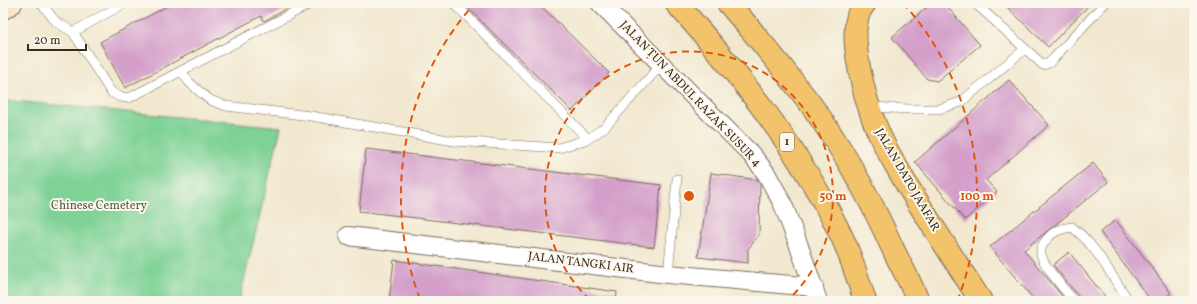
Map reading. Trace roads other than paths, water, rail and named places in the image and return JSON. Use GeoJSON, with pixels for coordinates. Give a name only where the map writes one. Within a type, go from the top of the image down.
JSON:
{"type":"FeatureCollection","features":[{"type":"Feature","properties":{"kind":"main road"},"geometry":{"type":"LineString","coordinates":[[3,8],[11,3]]}},
{"type":"Feature","properties":{"kind":"main road","name":"1"},"geometry":{"type":"LineString","coordinates":[[676,3],[754,96],[780,131],[804,168],[841,236],[857,275],[865,301]]}},
{"type":"Feature","properties":{"kind":"main road"},"geometry":{"type":"LineString","coordinates":[[728,3],[779,64],[825,126],[880,220],[918,301]]}},
{"type":"Feature","properties":{"kind":"main road","name":"JALAN DATO JAAFAR"},"geometry":{"type":"LineString","coordinates":[[865,3],[859,13],[856,28],[856,50],[859,71],[868,107],[877,130],[922,210],[981,301]]}},
{"type":"Feature","properties":{"kind":"street","name":"JALAN TUN ABDUL RAZAK SUSUR 4"},"geometry":{"type":"LineString","coordinates":[[600,3],[751,154],[766,173],[782,202],[816,294]]}},
{"type":"Feature","properties":{"kind":"street","name":"JALAN TANGKI AIR"},"geometry":{"type":"LineString","coordinates":[[348,236],[668,274],[816,294]]}},
{"type":"Feature","properties":{"kind":"lane"},"geometry":{"type":"LineString","coordinates":[[41,3],[56,22],[73,32],[111,92],[120,97],[129,98],[312,3]]}},
{"type":"Feature","properties":{"kind":"lane"},"geometry":{"type":"LineString","coordinates":[[73,32],[125,3]]}},
{"type":"Feature","properties":{"kind":"lane"},"geometry":{"type":"LineString","coordinates":[[454,3],[588,139]]}},
{"type":"Feature","properties":{"kind":"lane"},"geometry":{"type":"LineString","coordinates":[[975,3],[1043,65],[1049,63],[1105,3]]}},
{"type":"Feature","properties":{"kind":"lane"},"geometry":{"type":"LineString","coordinates":[[868,107],[939,109],[961,102],[1026,49]]}},
{"type":"Feature","properties":{"kind":"lane"},"geometry":{"type":"LineString","coordinates":[[181,71],[189,82],[210,100],[226,106],[311,116],[454,141],[559,148],[588,139],[605,127],[661,65]]}},
{"type":"Feature","properties":{"kind":"lane"},"geometry":{"type":"LineString","coordinates":[[668,274],[677,179]]}},
{"type":"Feature","properties":{"kind":"lane"},"geometry":{"type":"LineString","coordinates":[[1074,301],[1043,261],[1041,253],[1042,246],[1049,236],[1062,228],[1072,227],[1081,234],[1094,250],[1129,301]]}},
{"type":"Feature","properties":{"kind":"park label","name":"Chinese Cemetery"},"geometry":{"type":"Point","coordinates":[99,206]}}]}
